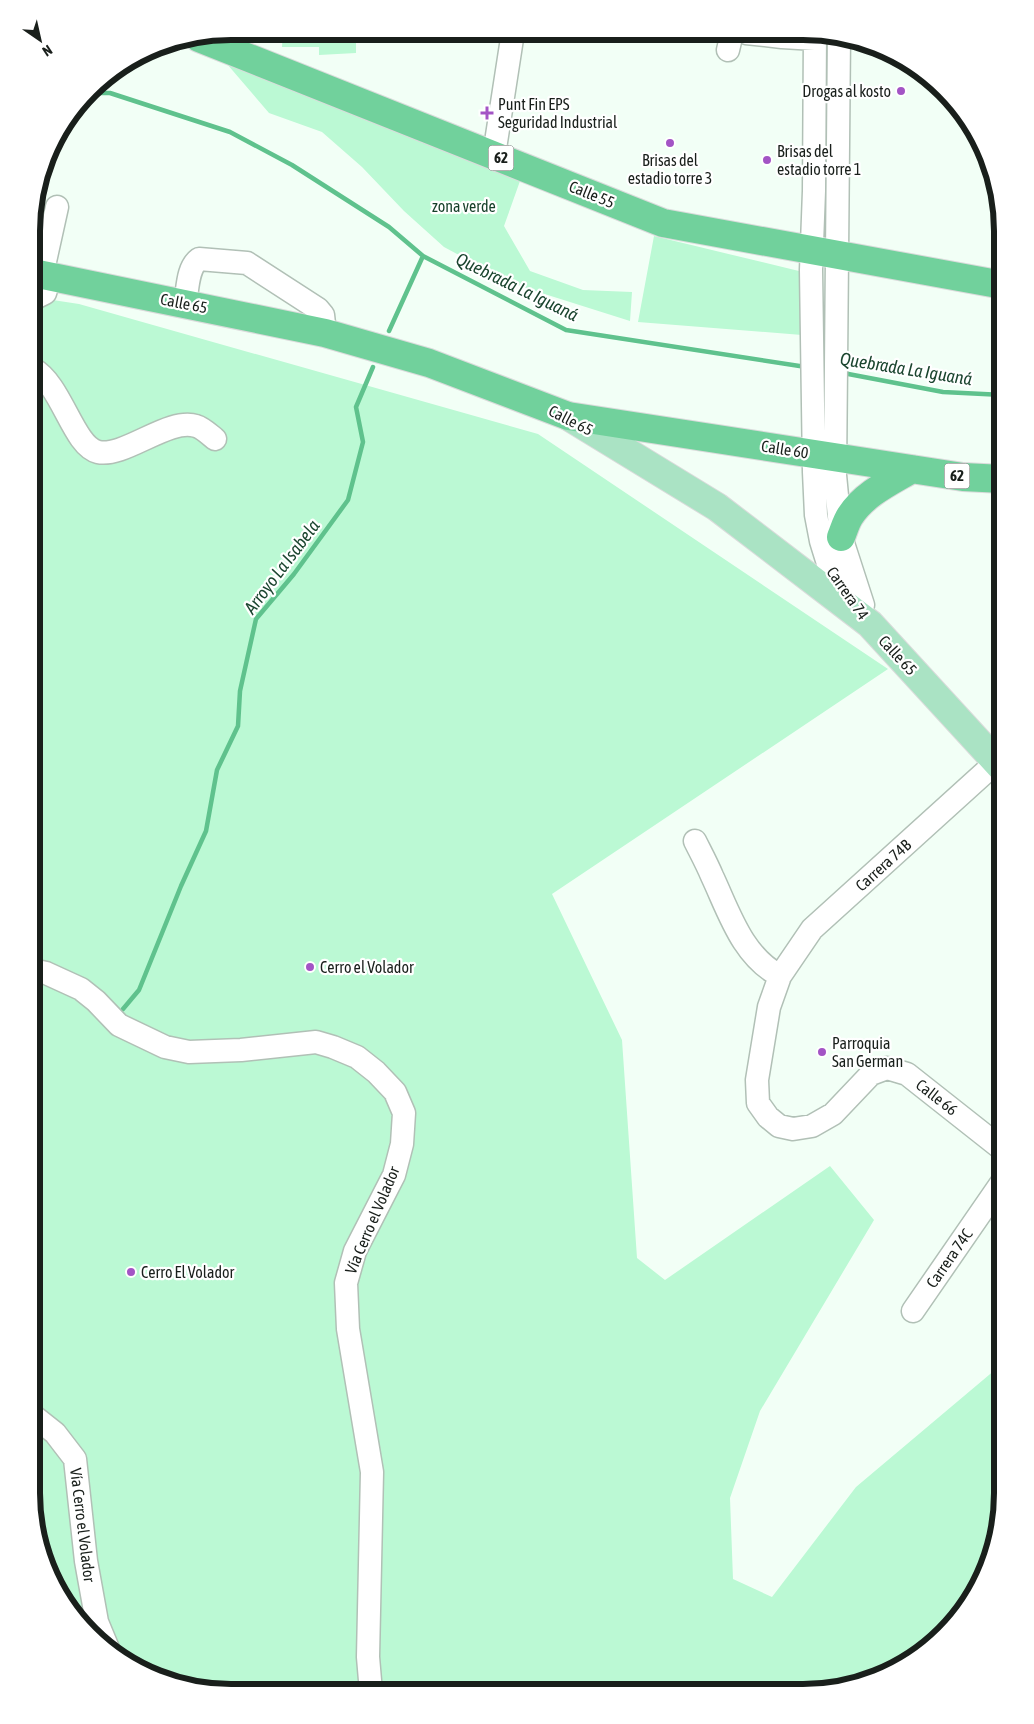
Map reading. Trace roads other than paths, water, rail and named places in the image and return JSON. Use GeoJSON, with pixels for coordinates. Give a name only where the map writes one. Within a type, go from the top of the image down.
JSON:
{"type":"FeatureCollection","features":[{"type":"Feature","properties":{"kind":"highway","name":"Calle 55"},"geometry":{"type":"LineString","coordinates":[[210,41],[663,223],[994,284]]}},
{"type":"Feature","properties":{"kind":"highway","name":"Calle 65"},"geometry":{"type":"LineString","coordinates":[[40,281],[186,303],[325,333],[429,363],[568,416]]}},
{"type":"Feature","properties":{"kind":"highway","name":"Calle 60"},"geometry":{"type":"LineString","coordinates":[[568,416],[963,477],[994,479]]}},
{"type":"Feature","properties":{"kind":"highway"},"geometry":{"type":"LineString","coordinates":[[841,537],[850,516],[862,502],[912,469]]}},
{"type":"Feature","properties":{"kind":"main road","name":"Calle 65"},"geometry":{"type":"LineString","coordinates":[[568,416],[717,507],[870,624],[994,756]]}},
{"type":"Feature","properties":{"kind":"street"},"geometry":{"type":"LineString","coordinates":[[494,155],[512,40]]}},
{"type":"Feature","properties":{"kind":"street","name":"Carrera 74"},"geometry":{"type":"LineString","coordinates":[[814,40],[814,191],[836,330],[824,425]]}},
{"type":"Feature","properties":{"kind":"street","name":"Carrera 74"},"geometry":{"type":"LineString","coordinates":[[838,44],[824,253],[812,326],[824,425],[824,455],[816,515],[821,541],[830,570],[870,624]]}},
{"type":"Feature","properties":{"kind":"street"},"geometry":{"type":"LineString","coordinates":[[40,281],[57,207]]}},
{"type":"Feature","properties":{"kind":"street"},"geometry":{"type":"LineString","coordinates":[[186,303],[191,269],[199,259],[247,263],[318,308],[324,315],[325,333]]}},
{"type":"Feature","properties":{"kind":"street"},"geometry":{"type":"LineString","coordinates":[[40,373],[62,403],[80,438],[95,452],[105,453],[119,450],[149,436],[184,425],[196,426],[215,439]]}},
{"type":"Feature","properties":{"kind":"street","name":"Carrera 74"},"geometry":{"type":"LineString","coordinates":[[824,455],[834,475],[841,537],[870,624]]}},
{"type":"Feature","properties":{"kind":"street","name":"Carrera 74B"},"geometry":{"type":"LineString","coordinates":[[768,1117],[758,1103],[757,1080],[768,1007],[780,976],[812,929],[994,767]]}},
{"type":"Feature","properties":{"kind":"street"},"geometry":{"type":"LineString","coordinates":[[695,842],[736,929],[762,964],[780,976]]}},
{"type":"Feature","properties":{"kind":"street","name":"Vía Cerro el Volador"},"geometry":{"type":"LineString","coordinates":[[40,972],[81,989],[96,1001],[119,1025],[165,1047],[189,1052],[241,1050],[316,1042],[357,1057],[376,1072],[395,1092],[404,1112],[402,1144],[394,1175],[355,1251],[346,1283],[348,1329],[372,1472],[368,1657],[371,1684]]}},
{"type":"Feature","properties":{"kind":"street","name":"Calle 66"},"geometry":{"type":"LineString","coordinates":[[768,1117],[779,1126],[793,1129],[812,1126],[833,1114],[871,1074],[888,1068],[907,1074],[994,1143]]}},
{"type":"Feature","properties":{"kind":"street","name":"Carrera 74C"},"geometry":{"type":"LineString","coordinates":[[913,1311],[994,1194]]}},
{"type":"Feature","properties":{"kind":"street","name":"Vía Cerro el Volador"},"geometry":{"type":"LineString","coordinates":[[40,1421],[55,1433],[75,1459],[86,1562],[97,1622],[102,1634]]}},
{"type":"Feature","properties":{"kind":"waterway","name":"Quebrada La Iguaná"},"geometry":{"type":"LineString","coordinates":[[99,93],[110,93],[230,132],[292,165],[389,227],[423,256],[566,330],[806,367]]}},
{"type":"Feature","properties":{"kind":"waterway","name":"Arroyo La Isabela"},"geometry":{"type":"LineString","coordinates":[[389,331],[423,256]]}},
{"type":"Feature","properties":{"kind":"waterway","name":"Arroyo La Isabela"},"geometry":{"type":"LineString","coordinates":[[123,1009],[139,990],[181,886],[206,831],[217,770],[238,726],[240,691],[256,619],[294,574],[348,500],[363,442],[356,407],[373,367]]}},
{"type":"Feature","properties":{"kind":"waterway","name":"Quebrada La Iguaná"},"geometry":{"type":"LineString","coordinates":[[843,373],[943,392],[994,395]]}},
{"type":"Feature","properties":{"kind":"place","name":"Drogas al kosto"},"geometry":{"type":"Point","coordinates":[901,91]}},
{"type":"Feature","properties":{"kind":"place","name":"Punt Fin EPS Seguridad Industrial"},"geometry":{"type":"Point","coordinates":[487,113]}},
{"type":"Feature","properties":{"kind":"place","name":"Brisas del estadio torre 3"},"geometry":{"type":"Point","coordinates":[670,143]}},
{"type":"Feature","properties":{"kind":"place","name":"Brisas del estadio torre 1"},"geometry":{"type":"Point","coordinates":[767,160]}},
{"type":"Feature","properties":{"kind":"place","name":"Cerro el Volador"},"geometry":{"type":"Point","coordinates":[310,967]}},
{"type":"Feature","properties":{"kind":"place","name":"Parroquia San German"},"geometry":{"type":"Point","coordinates":[822,1052]}},
{"type":"Feature","properties":{"kind":"place","name":"Cerro El Volador"},"geometry":{"type":"Point","coordinates":[131,1272]}},
{"type":"Feature","properties":{"kind":"park label","name":"zona verde"},"geometry":{"type":"Point","coordinates":[464,206]}}]}
